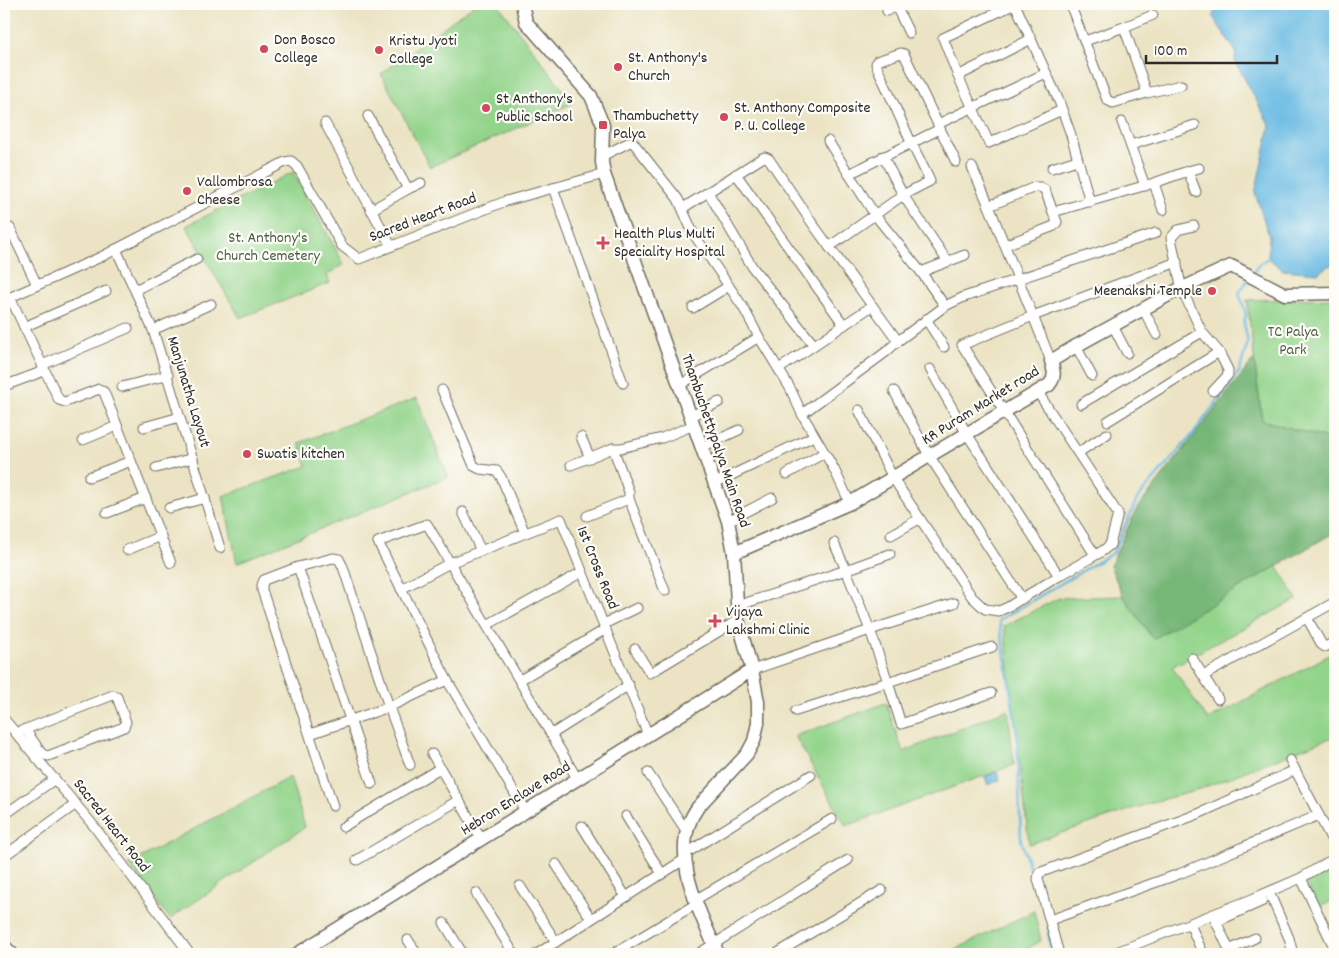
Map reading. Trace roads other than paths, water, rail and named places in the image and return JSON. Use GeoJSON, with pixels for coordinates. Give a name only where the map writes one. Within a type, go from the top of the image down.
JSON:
{"type":"FeatureCollection","features":[{"type":"Feature","properties":{"kind":"street","name":"Thambuchettypalya Main Road"},"geometry":{"type":"LineString","coordinates":[[522,4],[526,22],[591,96],[603,124],[602,156],[604,174],[728,521],[734,553],[738,620],[752,670],[759,712],[754,741],[739,763],[695,811],[686,832],[685,856],[690,885],[716,949]]}},
{"type":"Feature","properties":{"kind":"street"},"geometry":{"type":"LineString","coordinates":[[1062,110],[989,143],[958,76],[943,38],[1015,4],[1046,73],[1062,110],[1072,135],[1077,160],[1090,202]]}},
{"type":"Feature","properties":{"kind":"street"},"geometry":{"type":"LineString","coordinates":[[1070,4],[1106,100],[1116,103],[1181,85]]}},
{"type":"Feature","properties":{"kind":"street"},"geometry":{"type":"LineString","coordinates":[[894,7],[909,33]]}},
{"type":"Feature","properties":{"kind":"street"},"geometry":{"type":"LineString","coordinates":[[1085,41],[1153,15]]}},
{"type":"Feature","properties":{"kind":"street"},"geometry":{"type":"LineString","coordinates":[[1124,27],[1148,93]]}},
{"type":"Feature","properties":{"kind":"street"},"geometry":{"type":"LineString","coordinates":[[958,76],[1031,39]]}},
{"type":"Feature","properties":{"kind":"street"},"geometry":{"type":"LineString","coordinates":[[829,247],[904,195],[930,180],[878,69],[877,61],[901,53],[904,54],[956,162]]}},
{"type":"Feature","properties":{"kind":"street"},"geometry":{"type":"LineString","coordinates":[[849,174],[911,142],[972,107],[1046,73]]}},
{"type":"Feature","properties":{"kind":"street"},"geometry":{"type":"LineString","coordinates":[[368,116],[408,190]]}},
{"type":"Feature","properties":{"kind":"street"},"geometry":{"type":"LineString","coordinates":[[1122,122],[1149,184],[1163,210]]}},
{"type":"Feature","properties":{"kind":"street"},"geometry":{"type":"LineString","coordinates":[[325,123],[390,246]]}},
{"type":"Feature","properties":{"kind":"street"},"geometry":{"type":"LineString","coordinates":[[1131,145],[1195,125]]}},
{"type":"Feature","properties":{"kind":"street"},"geometry":{"type":"LineString","coordinates":[[602,156],[632,141],[678,199],[694,233],[743,307],[790,388],[850,503]]}},
{"type":"Feature","properties":{"kind":"street"},"geometry":{"type":"LineString","coordinates":[[828,141],[875,215],[921,272],[945,306]]}},
{"type":"Feature","properties":{"kind":"street"},"geometry":{"type":"LineString","coordinates":[[883,156],[904,195],[948,262]]}},
{"type":"Feature","properties":{"kind":"street"},"geometry":{"type":"LineString","coordinates":[[683,208],[762,158],[769,158],[829,247],[898,341]]}},
{"type":"Feature","properties":{"kind":"street"},"geometry":{"type":"LineString","coordinates":[[1052,168],[1077,160]]}},
{"type":"Feature","properties":{"kind":"street","name":"Sacred Heart Road"},"geometry":{"type":"LineString","coordinates":[[7,298],[116,250],[285,162],[291,161],[297,166],[342,246],[359,259],[506,201],[604,174]]}},
{"type":"Feature","properties":{"kind":"street"},"geometry":{"type":"LineString","coordinates":[[972,167],[990,206],[1051,361]]}},
{"type":"Feature","properties":{"kind":"street"},"geometry":{"type":"LineString","coordinates":[[1053,212],[1199,168]]}},
{"type":"Feature","properties":{"kind":"street"},"geometry":{"type":"LineString","coordinates":[[1188,171],[1196,192]]}},
{"type":"Feature","properties":{"kind":"street"},"geometry":{"type":"LineString","coordinates":[[736,174],[844,325]]}},
{"type":"Feature","properties":{"kind":"street"},"geometry":{"type":"LineString","coordinates":[[371,210],[421,183]]}},
{"type":"Feature","properties":{"kind":"street"},"geometry":{"type":"LineString","coordinates":[[990,206],[1035,187],[1045,190],[1057,222],[1054,226],[1005,245]]}},
{"type":"Feature","properties":{"kind":"street"},"geometry":{"type":"LineString","coordinates":[[553,188],[623,383]]}},
{"type":"Feature","properties":{"kind":"street"},"geometry":{"type":"LineString","coordinates":[[708,192],[753,268],[814,345]]}},
{"type":"Feature","properties":{"kind":"street"},"geometry":{"type":"LineString","coordinates":[[1194,226],[1178,230],[1171,238],[1182,290],[1202,332],[1219,352],[1228,370],[1228,375],[1212,391]]}},
{"type":"Feature","properties":{"kind":"street"},"geometry":{"type":"LineString","coordinates":[[4,230],[10,228],[37,285]]}},
{"type":"Feature","properties":{"kind":"street"},"geometry":{"type":"LineString","coordinates":[[802,414],[945,306],[964,297],[1018,278],[1156,233]]}},
{"type":"Feature","properties":{"kind":"street","name":"Manjunatha Layout"},"geometry":{"type":"LineString","coordinates":[[116,250],[153,330],[220,548]]}},
{"type":"Feature","properties":{"kind":"street"},"geometry":{"type":"LineString","coordinates":[[921,272],[965,255]]}},
{"type":"Feature","properties":{"kind":"street"},"geometry":{"type":"LineString","coordinates":[[135,290],[198,259]]}},
{"type":"Feature","properties":{"kind":"street"},"geometry":{"type":"LineString","coordinates":[[1095,556],[962,345],[1177,262]]}},
{"type":"Feature","properties":{"kind":"street","name":"KR Puram Market road"},"geometry":{"type":"LineString","coordinates":[[734,553],[850,503],[930,457],[1049,385],[1055,376],[1051,361],[1143,309],[1231,266],[1286,294],[1335,293]]}},
{"type":"Feature","properties":{"kind":"street"},"geometry":{"type":"LineString","coordinates":[[693,308],[729,286]]}},
{"type":"Feature","properties":{"kind":"street"},"geometry":{"type":"LineString","coordinates":[[24,327],[106,291]]}},
{"type":"Feature","properties":{"kind":"street"},"geometry":{"type":"LineString","coordinates":[[7,298],[24,327],[57,398],[61,402],[102,390],[171,563]]}},
{"type":"Feature","properties":{"kind":"street"},"geometry":{"type":"LineString","coordinates":[[153,330],[211,304]]}},
{"type":"Feature","properties":{"kind":"street"},"geometry":{"type":"LineString","coordinates":[[778,369],[872,306]]}},
{"type":"Feature","properties":{"kind":"street"},"geometry":{"type":"LineString","coordinates":[[1143,309],[1157,335]]}},
{"type":"Feature","properties":{"kind":"street"},"geometry":{"type":"LineString","coordinates":[[926,319],[944,346]]}},
{"type":"Feature","properties":{"kind":"street"},"geometry":{"type":"LineString","coordinates":[[1113,326],[1127,353]]}},
{"type":"Feature","properties":{"kind":"street"},"geometry":{"type":"LineString","coordinates":[[4,386],[128,328]]}},
{"type":"Feature","properties":{"kind":"street"},"geometry":{"type":"LineString","coordinates":[[1081,404],[1202,332]]}},
{"type":"Feature","properties":{"kind":"street"},"geometry":{"type":"LineString","coordinates":[[680,385],[759,337]]}},
{"type":"Feature","properties":{"kind":"street"},"geometry":{"type":"LineString","coordinates":[[1076,346],[1092,376]]}},
{"type":"Feature","properties":{"kind":"street"},"geometry":{"type":"LineString","coordinates":[[1108,421],[1219,352]]}},
{"type":"Feature","properties":{"kind":"street"},"geometry":{"type":"LineString","coordinates":[[930,369],[967,434],[1059,576]]}},
{"type":"Feature","properties":{"kind":"street"},"geometry":{"type":"LineString","coordinates":[[122,387],[168,375]]}},
{"type":"Feature","properties":{"kind":"street"},"geometry":{"type":"LineString","coordinates":[[442,390],[474,466],[480,469],[497,471],[525,533]]}},
{"type":"Feature","properties":{"kind":"street"},"geometry":{"type":"LineString","coordinates":[[894,391],[930,457],[1022,599]]}},
{"type":"Feature","properties":{"kind":"street"},"geometry":{"type":"LineString","coordinates":[[859,410],[893,478],[972,597],[985,609],[999,611],[1095,556],[1110,545],[1118,514],[1079,452],[1037,391]]}},
{"type":"Feature","properties":{"kind":"street"},"geometry":{"type":"LineString","coordinates":[[571,465],[613,448],[621,448],[662,438],[692,421],[719,402]]}},
{"type":"Feature","properties":{"kind":"street"},"geometry":{"type":"LineString","coordinates":[[144,427],[180,417]]}},
{"type":"Feature","properties":{"kind":"street"},"geometry":{"type":"LineString","coordinates":[[83,440],[117,426]]}},
{"type":"Feature","properties":{"kind":"street"},"geometry":{"type":"LineString","coordinates":[[702,447],[739,430]]}},
{"type":"Feature","properties":{"kind":"street"},"geometry":{"type":"LineString","coordinates":[[1079,452],[1107,434]]}},
{"type":"Feature","properties":{"kind":"street"},"geometry":{"type":"LineString","coordinates":[[715,483],[814,436]]}},
{"type":"Feature","properties":{"kind":"street"},"geometry":{"type":"LineString","coordinates":[[581,437],[590,458]]}},
{"type":"Feature","properties":{"kind":"street"},"geometry":{"type":"LineString","coordinates":[[613,448],[629,492],[629,499],[665,591]]}},
{"type":"Feature","properties":{"kind":"street"},"geometry":{"type":"LineString","coordinates":[[788,474],[824,453]]}},
{"type":"Feature","properties":{"kind":"street"},"geometry":{"type":"LineString","coordinates":[[156,468],[193,458]]}},
{"type":"Feature","properties":{"kind":"street"},"geometry":{"type":"LineString","coordinates":[[90,477],[131,462]]}},
{"type":"Feature","properties":{"kind":"street"},"geometry":{"type":"LineString","coordinates":[[107,513],[146,498]]}},
{"type":"Feature","properties":{"kind":"street"},"geometry":{"type":"LineString","coordinates":[[169,508],[204,498]]}},
{"type":"Feature","properties":{"kind":"street"},"geometry":{"type":"LineString","coordinates":[[728,521],[772,498]]}},
{"type":"Feature","properties":{"kind":"street"},"geometry":{"type":"LineString","coordinates":[[587,516],[629,499]]}},
{"type":"Feature","properties":{"kind":"street"},"geometry":{"type":"LineString","coordinates":[[463,512],[481,550]]}},
{"type":"Feature","properties":{"kind":"street","name":"1st Cross Road"},"geometry":{"type":"LineString","coordinates":[[401,589],[450,563],[561,519],[648,735]]}},
{"type":"Feature","properties":{"kind":"street"},"geometry":{"type":"LineString","coordinates":[[891,535],[919,519]]}},
{"type":"Feature","properties":{"kind":"street"},"geometry":{"type":"LineString","coordinates":[[526,812],[447,680],[378,542],[427,524],[578,780]]}},
{"type":"Feature","properties":{"kind":"street"},"geometry":{"type":"LineString","coordinates":[[127,550],[161,536]]}},
{"type":"Feature","properties":{"kind":"street"},"geometry":{"type":"LineString","coordinates":[[834,544],[870,630],[901,724],[991,693]]}},
{"type":"Feature","properties":{"kind":"street"},"geometry":{"type":"LineString","coordinates":[[737,606],[890,554]]}},
{"type":"Feature","properties":{"kind":"street"},"geometry":{"type":"LineString","coordinates":[[333,806],[262,590],[264,580],[298,567],[333,558],[339,559],[410,764]]}},
{"type":"Feature","properties":{"kind":"street"},"geometry":{"type":"LineString","coordinates":[[298,567],[372,784]]}},
{"type":"Feature","properties":{"kind":"street"},"geometry":{"type":"LineString","coordinates":[[487,625],[582,572]]}},
{"type":"Feature","properties":{"kind":"street"},"geometry":{"type":"LineString","coordinates":[[1203,676],[1335,602]]}},
{"type":"Feature","properties":{"kind":"street"},"geometry":{"type":"LineString","coordinates":[[752,670],[954,603]]}},
{"type":"Feature","properties":{"kind":"street"},"geometry":{"type":"LineString","coordinates":[[520,680],[637,608]]}},
{"type":"Feature","properties":{"kind":"street"},"geometry":{"type":"LineString","coordinates":[[1307,618],[1322,645],[1325,647],[1335,642]]}},
{"type":"Feature","properties":{"kind":"street"},"geometry":{"type":"LineString","coordinates":[[636,649],[650,673],[738,620]]}},
{"type":"Feature","properties":{"kind":"street"},"geometry":{"type":"LineString","coordinates":[[796,710],[992,648]]}},
{"type":"Feature","properties":{"kind":"street"},"geometry":{"type":"LineString","coordinates":[[1192,658],[1218,699]]}},
{"type":"Feature","properties":{"kind":"street","name":"Hebron Enclave Road"},"geometry":{"type":"LineString","coordinates":[[297,954],[752,670]]}},
{"type":"Feature","properties":{"kind":"street"},"geometry":{"type":"LineString","coordinates":[[310,734],[389,707],[447,680]]}},
{"type":"Feature","properties":{"kind":"street"},"geometry":{"type":"LineString","coordinates":[[552,734],[629,685]]}},
{"type":"Feature","properties":{"kind":"street"},"geometry":{"type":"LineString","coordinates":[[16,733],[25,729],[113,695],[117,697],[126,722],[124,727],[48,756],[42,754],[25,729]]}},
{"type":"Feature","properties":{"kind":"street","name":"Sacred Heart Road"},"geometry":{"type":"LineString","coordinates":[[4,718],[93,825],[190,954]]}},
{"type":"Feature","properties":{"kind":"street"},"geometry":{"type":"LineString","coordinates":[[432,754],[482,840]]}},
{"type":"Feature","properties":{"kind":"street"},"geometry":{"type":"LineString","coordinates":[[1290,760],[1335,846]]}},
{"type":"Feature","properties":{"kind":"street"},"geometry":{"type":"LineString","coordinates":[[343,827],[440,768]]}},
{"type":"Feature","properties":{"kind":"street"},"geometry":{"type":"LineString","coordinates":[[1059,954],[1038,878],[1041,872],[1198,814],[1295,770]]}},
{"type":"Feature","properties":{"kind":"street"},"geometry":{"type":"LineString","coordinates":[[648,773],[686,832]]}},
{"type":"Feature","properties":{"kind":"street"},"geometry":{"type":"LineString","coordinates":[[537,954],[811,775]]}},
{"type":"Feature","properties":{"kind":"street"},"geometry":{"type":"LineString","coordinates":[[4,815],[55,779]]}},
{"type":"Feature","properties":{"kind":"street"},"geometry":{"type":"LineString","coordinates":[[357,860],[459,800]]}},
{"type":"Feature","properties":{"kind":"street"},"geometry":{"type":"LineString","coordinates":[[4,856],[76,804]]}},
{"type":"Feature","properties":{"kind":"street"},"geometry":{"type":"LineString","coordinates":[[1050,920],[1179,874],[1319,815]]}},
{"type":"Feature","properties":{"kind":"street"},"geometry":{"type":"LineString","coordinates":[[626,816],[662,874]]}},
{"type":"Feature","properties":{"kind":"street"},"geometry":{"type":"LineString","coordinates":[[613,954],[832,818]]}},
{"type":"Feature","properties":{"kind":"street"},"geometry":{"type":"LineString","coordinates":[[582,826],[626,896]]}},
{"type":"Feature","properties":{"kind":"street"},"geometry":{"type":"LineString","coordinates":[[1112,954],[1190,924],[1214,918],[1271,894],[1335,858]]}},
{"type":"Feature","properties":{"kind":"street"},"geometry":{"type":"LineString","coordinates":[[698,954],[716,949],[848,860]]}},
{"type":"Feature","properties":{"kind":"street"},"geometry":{"type":"LineString","coordinates":[[556,864],[591,919]]}},
{"type":"Feature","properties":{"kind":"street"},"geometry":{"type":"LineString","coordinates":[[1301,878],[1335,949]]}},
{"type":"Feature","properties":{"kind":"street"},"geometry":{"type":"LineString","coordinates":[[520,886],[556,942]]}},
{"type":"Feature","properties":{"kind":"street"},"geometry":{"type":"LineString","coordinates":[[776,954],[882,890]]}},
{"type":"Feature","properties":{"kind":"street"},"geometry":{"type":"LineString","coordinates":[[476,893],[514,954]]}},
{"type":"Feature","properties":{"kind":"street"},"geometry":{"type":"LineString","coordinates":[[1271,894],[1289,938],[1293,954]]}},
{"type":"Feature","properties":{"kind":"street"},"geometry":{"type":"LineString","coordinates":[[1214,918],[1230,952],[1255,938]]}},
{"type":"Feature","properties":{"kind":"street"},"geometry":{"type":"LineString","coordinates":[[444,923],[463,954]]}},
{"type":"Feature","properties":{"kind":"street"},"geometry":{"type":"LineString","coordinates":[[1190,924],[1203,954]]}},
{"type":"Feature","properties":{"kind":"street"},"geometry":{"type":"LineString","coordinates":[[408,940],[417,954]]}},
{"type":"Feature","properties":{"kind":"street"},"geometry":{"type":"LineString","coordinates":[[4,946],[12,954]]}},
{"type":"Feature","properties":{"kind":"water"},"geometry":{"type":"Polygon","coordinates":[[[1212,4],[1335,4],[1335,265],[1328,266],[1318,273],[1283,270],[1268,258],[1269,236],[1255,193],[1270,126],[1235,61],[1236,52],[1213,17],[1215,8],[1212,4]]]}},
{"type":"Feature","properties":{"kind":"water"},"geometry":{"type":"Polygon","coordinates":[[[997,772],[1000,780],[988,785],[985,777],[997,772]]]}},
{"type":"Feature","properties":{"kind":"waterway"},"geometry":{"type":"LineString","coordinates":[[1253,273],[1259,264],[1270,257]]}},
{"type":"Feature","properties":{"kind":"waterway"},"geometry":{"type":"LineString","coordinates":[[1037,892],[1021,840],[1017,733],[999,620],[1113,553],[1137,499],[1193,434],[1239,372],[1248,342],[1244,323],[1246,314],[1239,293],[1248,280]]}},
{"type":"Feature","properties":{"kind":"waterway"},"geometry":{"type":"LineString","coordinates":[[1048,929],[1051,954]]}},
{"type":"Feature","properties":{"kind":"place","name":"Don Bosco College"},"geometry":{"type":"Point","coordinates":[264,49]}},
{"type":"Feature","properties":{"kind":"place","name":"Kristu Jyoti College"},"geometry":{"type":"Point","coordinates":[379,50]}},
{"type":"Feature","properties":{"kind":"place","name":"St. Anthony's Church"},"geometry":{"type":"Point","coordinates":[618,67]}},
{"type":"Feature","properties":{"kind":"place","name":"St Anthony's Public School"},"geometry":{"type":"Point","coordinates":[486,108]}},
{"type":"Feature","properties":{"kind":"place","name":"St. Anthony Composite P. U. College"},"geometry":{"type":"Point","coordinates":[724,117]}},
{"type":"Feature","properties":{"kind":"place","name":"Thambuchetty Palya"},"geometry":{"type":"Point","coordinates":[603,125]}},
{"type":"Feature","properties":{"kind":"place","name":"Vallombrosa Cheese"},"geometry":{"type":"Point","coordinates":[187,191]}},
{"type":"Feature","properties":{"kind":"place","name":"Health Plus Multi Speciality Hospital"},"geometry":{"type":"Point","coordinates":[603,243]}},
{"type":"Feature","properties":{"kind":"place","name":"Meenakshi Temple"},"geometry":{"type":"Point","coordinates":[1212,291]}},
{"type":"Feature","properties":{"kind":"place","name":"Swatis kitchen"},"geometry":{"type":"Point","coordinates":[247,454]}},
{"type":"Feature","properties":{"kind":"place","name":"Vijaya Lakshmi Clinic"},"geometry":{"type":"Point","coordinates":[715,621]}},
{"type":"Feature","properties":{"kind":"park label","name":"St. Anthony's Church Cemetery"},"geometry":{"type":"Point","coordinates":[268,247]}},
{"type":"Feature","properties":{"kind":"park label","name":"TC Palya Park"},"geometry":{"type":"Point","coordinates":[1293,341]}}]}
